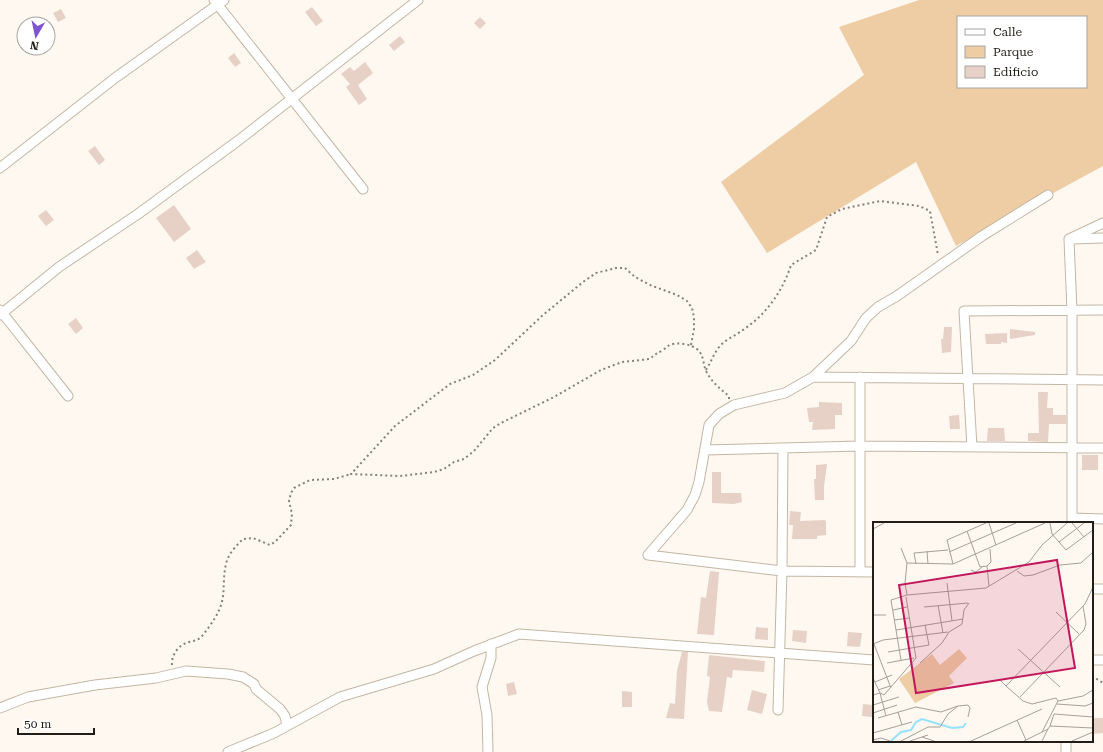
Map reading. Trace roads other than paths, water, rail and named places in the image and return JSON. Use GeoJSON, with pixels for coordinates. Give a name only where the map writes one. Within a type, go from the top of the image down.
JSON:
{"type":"FeatureCollection","features":[{"type":"Feature","properties":{"kind":"street"},"geometry":{"type":"LineString","coordinates":[[68,396],[1,312],[59,267],[138,214],[239,140],[418,0]]}},
{"type":"Feature","properties":{"kind":"street"},"geometry":{"type":"LineString","coordinates":[[0,168],[115,78],[218,2],[363,189]]}},
{"type":"Feature","properties":{"kind":"street"},"geometry":{"type":"LineString","coordinates":[[873,572],[782,571],[648,555],[687,510],[695,495],[699,482],[709,425],[719,414],[734,405],[785,393],[813,377],[851,341],[866,318],[878,307],[897,296],[982,236],[1048,195]]}},
{"type":"Feature","properties":{"kind":"street"},"geometry":{"type":"LineString","coordinates":[[1069,239],[1103,223]]}},
{"type":"Feature","properties":{"kind":"street"},"geometry":{"type":"LineString","coordinates":[[1069,239],[1103,238]]}},
{"type":"Feature","properties":{"kind":"street"},"geometry":{"type":"LineString","coordinates":[[1069,239],[1072,310],[1072,520],[1103,519]]}},
{"type":"Feature","properties":{"kind":"street"},"geometry":{"type":"LineString","coordinates":[[972,447],[964,311],[1103,310]]}},
{"type":"Feature","properties":{"kind":"street"},"geometry":{"type":"LineString","coordinates":[[813,377],[1103,380]]}},
{"type":"Feature","properties":{"kind":"street"},"geometry":{"type":"LineString","coordinates":[[860,377],[860,572]]}},
{"type":"Feature","properties":{"kind":"street"},"geometry":{"type":"LineString","coordinates":[[705,450],[860,446],[1103,448]]}},
{"type":"Feature","properties":{"kind":"street"},"geometry":{"type":"LineString","coordinates":[[778,710],[782,571],[783,448]]}},
{"type":"Feature","properties":{"kind":"street"},"geometry":{"type":"LineString","coordinates":[[228,752],[274,733],[340,698],[434,670],[491,644],[519,634],[873,660]]}},
{"type":"Feature","properties":{"kind":"street"},"geometry":{"type":"LineString","coordinates":[[488,752],[487,715],[482,687],[491,658],[491,644]]}},
{"type":"Feature","properties":{"kind":"street"},"geometry":{"type":"LineString","coordinates":[[0,708],[28,697],[95,685],[156,678],[186,671],[228,674],[243,677],[254,684],[256,689],[280,709],[285,716],[287,726]]}}]}
